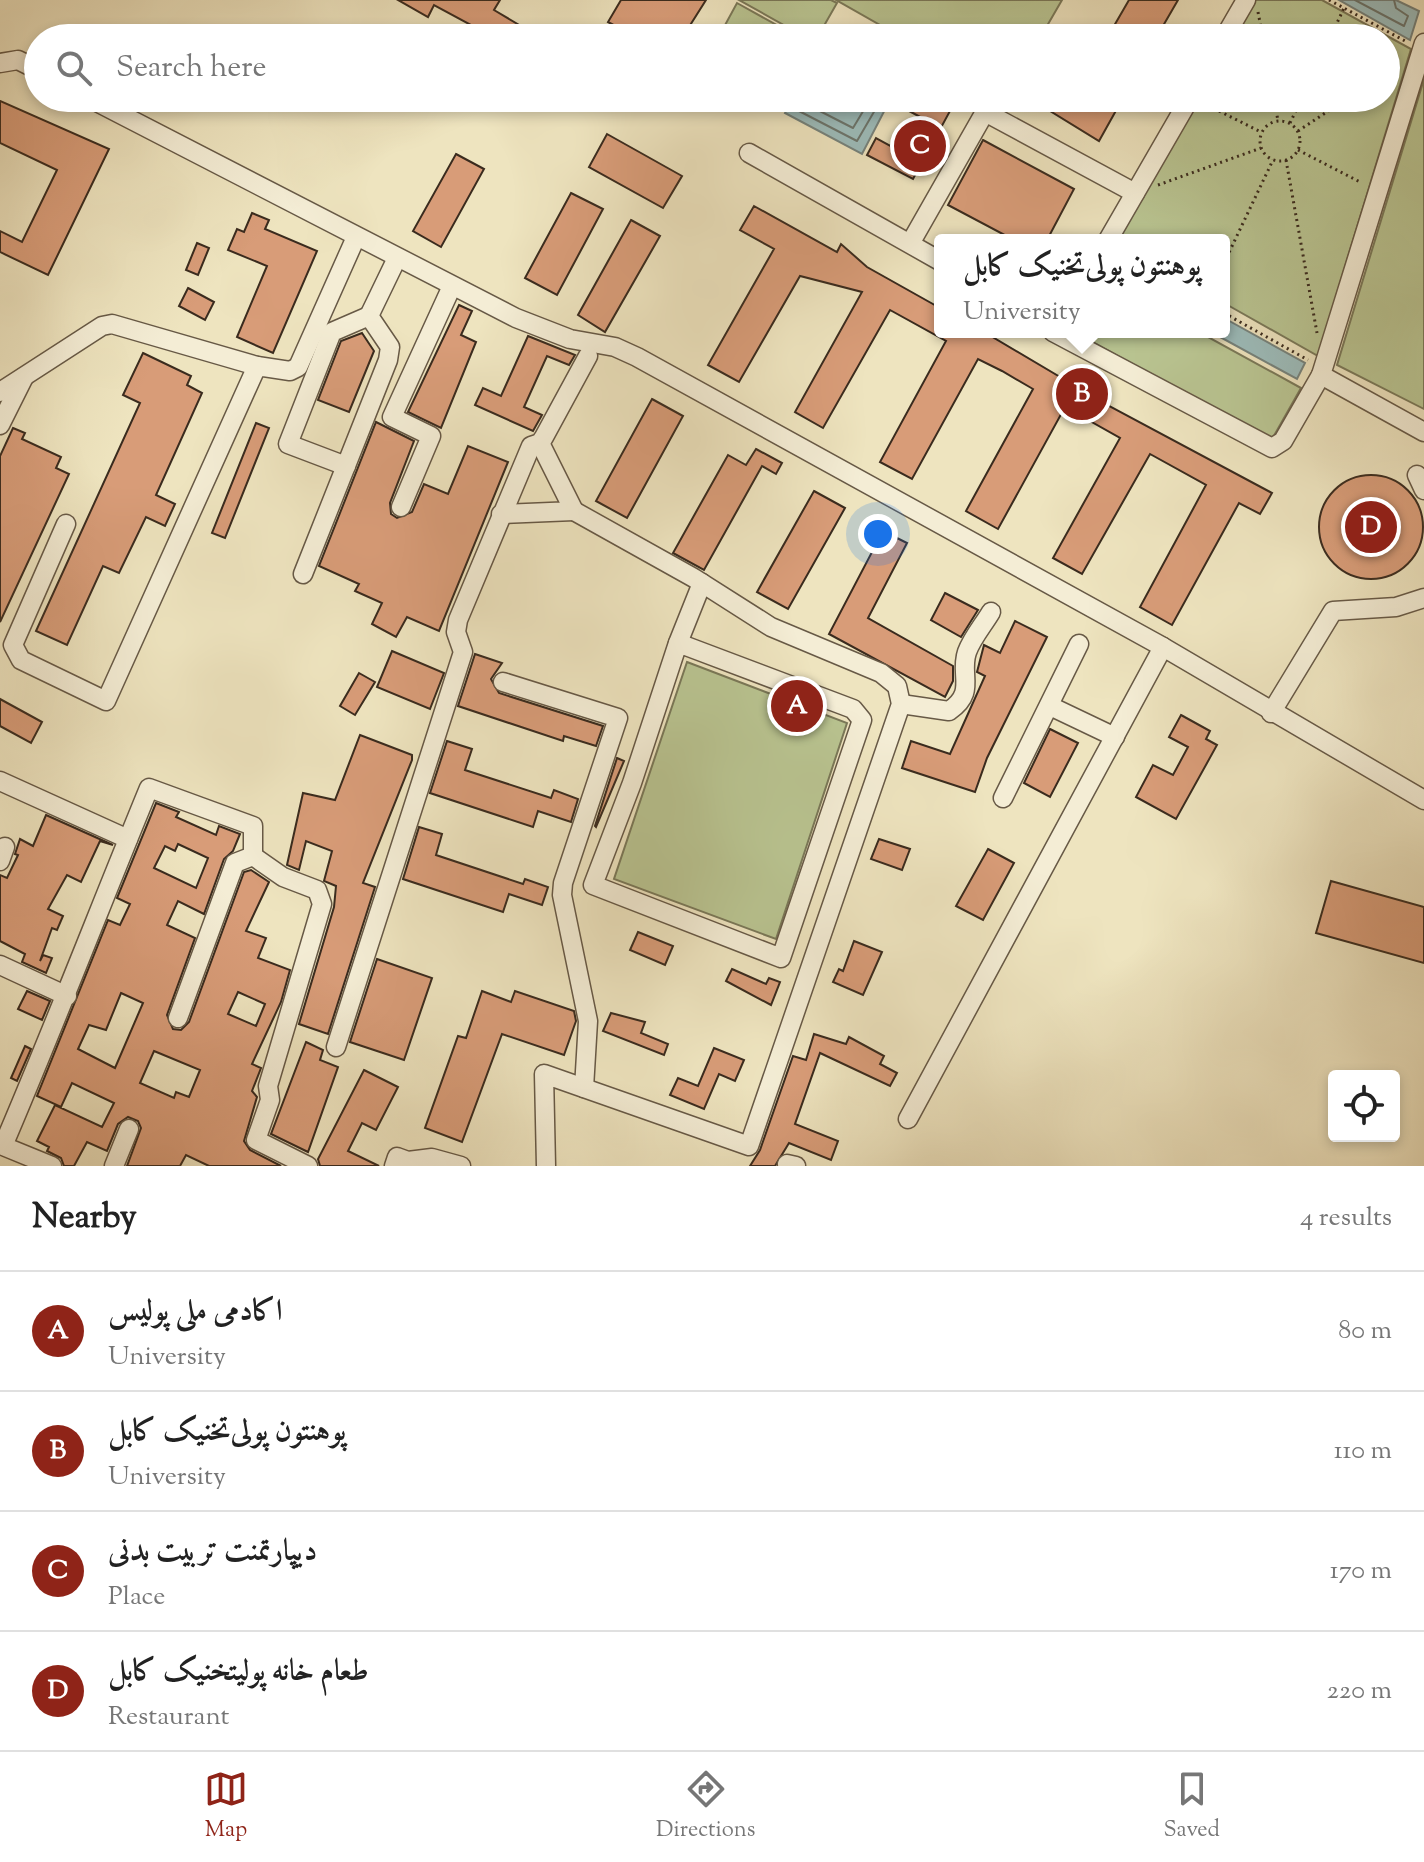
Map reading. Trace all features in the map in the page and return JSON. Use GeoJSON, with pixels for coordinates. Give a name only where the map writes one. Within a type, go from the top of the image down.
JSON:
{"type":"FeatureCollection","features":[{"type":"Feature","properties":{"kind":"street"},"geometry":{"type":"LineString","coordinates":[[1232,24],[1246,0]]}},
{"type":"Feature","properties":{"kind":"street"},"geometry":{"type":"LineString","coordinates":[[1064,338],[1272,448],[1283,441],[1322,371],[1423,47]]}},
{"type":"Feature","properties":{"kind":"street"},"geometry":{"type":"LineString","coordinates":[[0,63],[18,60],[24,63]]}},
{"type":"Feature","properties":{"kind":"street"},"geometry":{"type":"LineString","coordinates":[[116,112],[516,318],[570,339],[615,347],[637,357],[1163,647],[1424,800]]}},
{"type":"Feature","properties":{"kind":"street"},"geometry":{"type":"LineString","coordinates":[[911,242],[985,112],[1135,193]]}},
{"type":"Feature","properties":{"kind":"street"},"geometry":{"type":"LineString","coordinates":[[1111,234],[1183,112]]}},
{"type":"Feature","properties":{"kind":"street"},"geometry":{"type":"LineString","coordinates":[[749,153],[934,257]]}},
{"type":"Feature","properties":{"kind":"street"},"geometry":{"type":"LineString","coordinates":[[0,392],[102,326],[112,324],[257,366],[290,371],[298,367],[356,237]]}},
{"type":"Feature","properties":{"kind":"street"},"geometry":{"type":"LineString","coordinates":[[346,466],[288,444],[332,332],[369,316],[397,258]]}},
{"type":"Feature","properties":{"kind":"street"},"geometry":{"type":"LineString","coordinates":[[401,507],[431,436],[392,417],[452,286]]}},
{"type":"Feature","properties":{"kind":"street"},"geometry":{"type":"LineString","coordinates":[[303,574],[390,347],[369,316]]}},
{"type":"Feature","properties":{"kind":"street"},"geometry":{"type":"LineString","coordinates":[[336,1047],[463,652],[456,632],[458,620],[531,446],[540,443],[588,356]]}},
{"type":"Feature","properties":{"kind":"street"},"geometry":{"type":"LineString","coordinates":[[66,524],[13,645],[21,660],[106,701],[257,366]]}},
{"type":"Feature","properties":{"kind":"street"},"geometry":{"type":"LineString","coordinates":[[1322,371],[1424,432]]}},
{"type":"Feature","properties":{"kind":"street"},"geometry":{"type":"LineString","coordinates":[[0,425],[24,376]]}},
{"type":"Feature","properties":{"kind":"street"},"geometry":{"type":"LineString","coordinates":[[540,443],[574,511]]}},
{"type":"Feature","properties":{"kind":"street"},"geometry":{"type":"LineString","coordinates":[[501,514],[574,511],[702,583],[771,627],[881,673],[897,686],[901,704],[749,1146],[544,1074],[546,1166]]}},
{"type":"Feature","properties":{"kind":"street"},"geometry":{"type":"LineString","coordinates":[[678,643],[853,709],[862,720],[781,958],[593,885],[632,783],[678,643],[702,583]]}},
{"type":"Feature","properties":{"kind":"street"},"geometry":{"type":"LineString","coordinates":[[1271,713],[1333,611],[1396,607],[1424,598]]}},
{"type":"Feature","properties":{"kind":"street"},"geometry":{"type":"LineString","coordinates":[[901,704],[949,711],[957,706],[968,680],[966,653],[991,612]]}},
{"type":"Feature","properties":{"kind":"street"},"geometry":{"type":"LineString","coordinates":[[1003,798],[1079,644]]}},
{"type":"Feature","properties":{"kind":"street"},"geometry":{"type":"LineString","coordinates":[[908,1119],[1163,647]]}},
{"type":"Feature","properties":{"kind":"street"},"geometry":{"type":"LineString","coordinates":[[503,682],[618,718],[563,883],[562,895],[588,1021],[584,1088]]}},
{"type":"Feature","properties":{"kind":"street"},"geometry":{"type":"LineString","coordinates":[[1050,706],[1115,737]]}},
{"type":"Feature","properties":{"kind":"street"},"geometry":{"type":"LineString","coordinates":[[0,781],[128,839]]}},
{"type":"Feature","properties":{"kind":"street"},"geometry":{"type":"LineString","coordinates":[[52,1166],[3,1146],[67,996],[149,788],[253,826],[253,856]]}},
{"type":"Feature","properties":{"kind":"street"},"geometry":{"type":"LineString","coordinates":[[178,1018],[235,863],[253,856]]}},
{"type":"Feature","properties":{"kind":"street"},"geometry":{"type":"LineString","coordinates":[[253,856],[283,877],[317,890],[322,904],[268,1086],[270,1100],[256,1140],[308,1166]]}},
{"type":"Feature","properties":{"kind":"street"},"geometry":{"type":"LineString","coordinates":[[0,965],[67,996]]}},
{"type":"Feature","properties":{"kind":"street"},"geometry":{"type":"LineString","coordinates":[[114,1166],[129,1129]]}},
{"type":"Feature","properties":{"kind":"street"},"geometry":{"type":"LineString","coordinates":[[394,1166],[397,1157],[408,1161],[432,1158],[461,1166]]}},
{"type":"Feature","properties":{"kind":"path"},"geometry":{"type":"LineString","coordinates":[[1256,0],[1260,24]]}},
{"type":"Feature","properties":{"kind":"path"},"geometry":{"type":"LineString","coordinates":[[1329,0],[1376,24]]}},
{"type":"Feature","properties":{"kind":"path"},"geometry":{"type":"LineString","coordinates":[[1337,24],[1344,8]]}},
{"type":"Feature","properties":{"kind":"path"},"geometry":{"type":"LineString","coordinates":[[1400,36],[1423,47]]}},
{"type":"Feature","properties":{"kind":"path"},"geometry":{"type":"LineString","coordinates":[[1220,112],[1262,132]]}},
{"type":"Feature","properties":{"kind":"path"},"geometry":{"type":"LineString","coordinates":[[1276,112],[1278,121]]}},
{"type":"Feature","properties":{"kind":"path"},"geometry":{"type":"LineString","coordinates":[[1290,123],[1295,112]]}},
{"type":"Feature","properties":{"kind":"path"},"geometry":{"type":"LineString","coordinates":[[1298,131],[1327,112]]}},
{"type":"Feature","properties":{"kind":"path"},"geometry":{"type":"LineString","coordinates":[[1278,121],[1290,123],[1298,131],[1298,150],[1286,160],[1273,160],[1261,148],[1262,132],[1266,126],[1278,121]]}},
{"type":"Feature","properties":{"kind":"path"},"geometry":{"type":"LineString","coordinates":[[1135,193],[1261,148]]}},
{"type":"Feature","properties":{"kind":"path"},"geometry":{"type":"LineString","coordinates":[[1298,150],[1378,191]]}},
{"type":"Feature","properties":{"kind":"path"},"geometry":{"type":"LineString","coordinates":[[1230,250],[1273,160]]}},
{"type":"Feature","properties":{"kind":"path"},"geometry":{"type":"LineString","coordinates":[[1286,160],[1318,338]]}},
{"type":"Feature","properties":{"kind":"path"},"geometry":{"type":"LineString","coordinates":[[1230,317],[1322,371]]}},
{"type":"Feature","properties":{"kind":"green space"},"geometry":{"type":"Polygon","coordinates":[[[739,0],[831,0],[837,3],[825,24],[782,24],[739,0]]]}},
{"type":"Feature","properties":{"kind":"green space"},"geometry":{"type":"Polygon","coordinates":[[[836,0],[1062,0],[1048,24],[878,24],[836,0]]]}},
{"type":"Feature","properties":{"kind":"green space"},"geometry":{"type":"Polygon","coordinates":[[[1254,0],[1322,0],[1366,24],[1240,24],[1254,0]]]}},
{"type":"Feature","properties":{"kind":"green space"},"geometry":{"type":"Polygon","coordinates":[[[737,3],[775,24],[726,24],[737,3]]]}},
{"type":"Feature","properties":{"kind":"green space"},"geometry":{"type":"Polygon","coordinates":[[[1400,43],[1411,49],[1400,85],[1400,43]]]}},
{"type":"Feature","properties":{"kind":"green space"},"geometry":{"type":"Polygon","coordinates":[[[1424,79],[1424,409],[1337,365],[1424,79]]]}},
{"type":"Feature","properties":{"kind":"green space"},"geometry":{"type":"Polygon","coordinates":[[[1190,112],[1392,112],[1318,356],[1230,306],[1230,234],[1121,234],[1190,112]]]}},
{"type":"Feature","properties":{"kind":"green space"},"geometry":{"type":"Polygon","coordinates":[[[1086,338],[1210,338],[1301,388],[1271,441],[1086,338]]]}},
{"type":"Feature","properties":{"kind":"green space"},"geometry":{"type":"Polygon","coordinates":[[[687,662],[847,723],[776,939],[614,879],[687,662]]]}},
{"type":"Feature","properties":{"kind":"water"},"geometry":{"type":"Polygon","coordinates":[[[1339,0],[1396,0],[1419,11],[1410,40],[1400,34],[1400,24],[1382,24],[1339,0]]]}},
{"type":"Feature","properties":{"kind":"water"},"geometry":{"type":"Polygon","coordinates":[[[786,112],[884,112],[862,154],[786,112]]]}},
{"type":"Feature","properties":{"kind":"water"},"geometry":{"type":"Polygon","coordinates":[[[1230,321],[1305,363],[1297,379],[1222,338],[1230,338],[1230,321]]]}},
{"type":"Feature","properties":{"kind":"building"},"geometry":{"type":"Polygon","coordinates":[[[398,0],[500,0],[494,10],[518,24],[469,24],[434,5],[428,17],[398,0]]]}},
{"type":"Feature","properties":{"kind":"building"},"geometry":{"type":"Polygon","coordinates":[[[621,0],[706,0],[691,24],[608,22],[621,0]]]}},
{"type":"Feature","properties":{"kind":"building"},"geometry":{"type":"Polygon","coordinates":[[[1129,0],[1178,0],[1164,24],[1115,24],[1129,0]]]}},
{"type":"Feature","properties":{"kind":"building"},"geometry":{"type":"Polygon","coordinates":[[[0,101],[109,149],[48,275],[0,252],[0,231],[22,242],[57,170],[0,143],[0,101]]]}},
{"type":"Feature","properties":{"kind":"building"},"geometry":{"type":"Polygon","coordinates":[[[911,112],[949,112],[913,179],[867,155],[876,138],[905,154],[924,119],[911,112]]]}},
{"type":"Feature","properties":{"kind":"building"},"geometry":{"type":"Polygon","coordinates":[[[1052,112],[1115,112],[1099,141],[1052,112]]]}},
{"type":"Feature","properties":{"kind":"building"},"geometry":{"type":"Polygon","coordinates":[[[607,134],[682,176],[663,208],[589,167],[607,134]]]}},
{"type":"Feature","properties":{"kind":"building"},"geometry":{"type":"Polygon","coordinates":[[[983,140],[1074,189],[1050,234],[1003,234],[948,205],[983,140]]]}},
{"type":"Feature","properties":{"kind":"building"},"geometry":{"type":"Polygon","coordinates":[[[456,154],[484,169],[441,247],[413,231],[456,154]]]}},
{"type":"Feature","properties":{"kind":"building"},"geometry":{"type":"Polygon","coordinates":[[[571,193],[603,209],[557,295],[525,278],[571,193]]]}},
{"type":"Feature","properties":{"kind":"building"},"geometry":{"type":"Polygon","coordinates":[[[754,206],[837,252],[841,244],[867,267],[934,305],[934,334],[890,310],[823,428],[795,412],[862,292],[800,276],[739,382],[708,365],[774,249],[740,230],[754,206]]]}},
{"type":"Feature","properties":{"kind":"building"},"geometry":{"type":"Polygon","coordinates":[[[252,213],[269,220],[265,229],[317,251],[273,353],[237,337],[267,266],[228,250],[237,229],[244,232],[252,213]]]}},
{"type":"Feature","properties":{"kind":"building"},"geometry":{"type":"Polygon","coordinates":[[[631,220],[660,236],[605,332],[578,315],[631,220]]]}},
{"type":"Feature","properties":{"kind":"building"},"geometry":{"type":"Polygon","coordinates":[[[197,243],[209,248],[198,275],[186,270],[197,243]]]}},
{"type":"Feature","properties":{"kind":"building"},"geometry":{"type":"Polygon","coordinates":[[[188,288],[214,302],[205,320],[179,306],[188,288]]]}},
{"type":"Feature","properties":{"kind":"building"},"geometry":{"type":"Polygon","coordinates":[[[459,305],[472,311],[461,335],[476,342],[441,428],[408,412],[459,305]]]}},
{"type":"Feature","properties":{"kind":"building"},"geometry":{"type":"Polygon","coordinates":[[[362,333],[374,351],[349,412],[318,400],[341,341],[362,333]]]}},
{"type":"Feature","properties":{"kind":"building"},"geometry":{"type":"Polygon","coordinates":[[[528,336],[575,355],[569,365],[547,356],[524,407],[542,415],[533,431],[475,405],[483,388],[501,396],[528,336]]]}},
{"type":"Feature","properties":{"kind":"building"},"geometry":{"type":"Polygon","coordinates":[[[941,338],[994,338],[1109,406],[1272,493],[1260,514],[1239,503],[1172,625],[1140,607],[1206,485],[1150,454],[1082,574],[1053,558],[1120,438],[1065,407],[998,529],[966,511],[1033,389],[1002,371],[978,359],[912,479],[880,462],[946,341],[941,338]]]}},
{"type":"Feature","properties":{"kind":"building"},"geometry":{"type":"Polygon","coordinates":[[[143,353],[191,376],[187,385],[202,393],[156,495],[175,504],[165,526],[146,517],[119,573],[103,566],[67,645],[36,631],[140,403],[123,395],[143,353]]]}},
{"type":"Feature","properties":{"kind":"building"},"geometry":{"type":"Polygon","coordinates":[[[652,399],[683,416],[627,518],[596,501],[652,399]]]}},
{"type":"Feature","properties":{"kind":"building"},"geometry":{"type":"Polygon","coordinates":[[[376,422],[414,441],[390,503],[391,514],[397,518],[412,512],[424,484],[448,494],[468,446],[508,462],[439,631],[407,617],[396,637],[372,624],[382,603],[355,591],[359,584],[319,566],[376,422]]]}},
{"type":"Feature","properties":{"kind":"building"},"geometry":{"type":"Polygon","coordinates":[[[256,423],[269,428],[225,538],[212,533],[256,423]]]}},
{"type":"Feature","properties":{"kind":"building"},"geometry":{"type":"Polygon","coordinates":[[[13,428],[25,433],[22,439],[61,457],[56,468],[69,474],[0,622],[0,456],[13,428]]]}},
{"type":"Feature","properties":{"kind":"building"},"geometry":{"type":"Polygon","coordinates":[[[756,449],[782,463],[776,474],[762,466],[704,570],[673,553],[728,455],[746,465],[756,449]]]}},
{"type":"Feature","properties":{"kind":"building"},"geometry":{"type":"Polygon","coordinates":[[[1371,475],[1391,479],[1408,490],[1419,507],[1423,527],[1419,547],[1408,564],[1391,575],[1371,579],[1351,575],[1334,564],[1323,547],[1319,527],[1323,507],[1334,490],[1351,479],[1371,475]]]}},
{"type":"Feature","properties":{"kind":"building"},"geometry":{"type":"Polygon","coordinates":[[[814,491],[845,508],[788,609],[757,592],[814,491]]]}},
{"type":"Feature","properties":{"kind":"building"},"geometry":{"type":"Polygon","coordinates":[[[883,531],[907,543],[868,618],[953,666],[953,681],[945,697],[829,634],[883,531]]]}},
{"type":"Feature","properties":{"kind":"building"},"geometry":{"type":"Polygon","coordinates":[[[945,593],[978,610],[961,637],[931,620],[945,593]]]}},
{"type":"Feature","properties":{"kind":"building"},"geometry":{"type":"Polygon","coordinates":[[[1015,621],[1047,637],[987,758],[975,792],[902,768],[911,741],[950,754],[985,676],[977,672],[984,645],[1000,653],[1015,621]]]}},
{"type":"Feature","properties":{"kind":"building"},"geometry":{"type":"Polygon","coordinates":[[[392,651],[444,673],[430,709],[377,687],[392,651]]]}},
{"type":"Feature","properties":{"kind":"building"},"geometry":{"type":"Polygon","coordinates":[[[475,654],[502,663],[491,679],[499,693],[603,726],[596,746],[564,736],[563,741],[458,706],[475,654]]]}},
{"type":"Feature","properties":{"kind":"building"},"geometry":{"type":"Polygon","coordinates":[[[359,673],[375,682],[355,715],[340,706],[359,673]]]}},
{"type":"Feature","properties":{"kind":"building"},"geometry":{"type":"Polygon","coordinates":[[[0,699],[42,722],[31,743],[0,726],[0,699]]]}},
{"type":"Feature","properties":{"kind":"building"},"geometry":{"type":"Polygon","coordinates":[[[1181,715],[1210,731],[1206,739],[1217,745],[1176,819],[1136,797],[1153,765],[1173,775],[1188,747],[1169,737],[1181,715]]]}},
{"type":"Feature","properties":{"kind":"building"},"geometry":{"type":"Polygon","coordinates":[[[1050,729],[1078,743],[1050,797],[1024,783],[1050,729]]]}},
{"type":"Feature","properties":{"kind":"building"},"geometry":{"type":"Polygon","coordinates":[[[360,735],[412,755],[412,760],[363,883],[375,887],[328,1034],[299,1024],[334,907],[336,886],[324,881],[332,851],[306,841],[299,870],[287,865],[303,793],[335,800],[360,735]]]}},
{"type":"Feature","properties":{"kind":"building"},"geometry":{"type":"Polygon","coordinates":[[[447,741],[472,749],[465,770],[551,798],[554,790],[578,799],[571,822],[538,811],[533,827],[430,793],[447,741]]]}},
{"type":"Feature","properties":{"kind":"building"},"geometry":{"type":"Polygon","coordinates":[[[617,758],[624,761],[596,827],[595,826],[617,758]]]}},
{"type":"Feature","properties":{"kind":"building"},"geometry":{"type":"Polygon","coordinates":[[[156,803],[179,812],[176,817],[216,835],[219,826],[240,834],[233,851],[224,859],[204,914],[178,901],[167,925],[195,938],[167,1015],[173,1029],[181,1030],[189,1022],[244,872],[251,870],[269,882],[246,931],[266,938],[258,958],[290,970],[281,1002],[252,1064],[261,1068],[252,1091],[257,1097],[244,1141],[250,1150],[281,1166],[209,1166],[186,1155],[180,1166],[127,1166],[141,1128],[138,1121],[128,1117],[118,1124],[107,1151],[87,1142],[74,1166],[64,1166],[61,1158],[37,1141],[55,1105],[102,1127],[114,1103],[72,1083],[61,1107],[37,1096],[108,920],[120,925],[130,904],[117,898],[156,803]],[[178,844],[175,851],[165,846],[154,868],[196,888],[208,858],[178,844]],[[238,992],[228,1014],[256,1026],[265,1004],[238,992]],[[121,993],[106,1030],[89,1025],[78,1049],[115,1068],[143,1003],[121,993]],[[154,1051],[140,1083],[174,1098],[176,1092],[189,1097],[200,1070],[154,1051]]]}},
{"type":"Feature","properties":{"kind":"building"},"geometry":{"type":"Polygon","coordinates":[[[46,815],[113,845],[100,841],[81,882],[67,875],[48,909],[63,916],[57,930],[52,928],[40,961],[43,955],[52,958],[46,973],[22,962],[25,954],[0,941],[0,875],[7,878],[18,855],[15,854],[20,839],[33,846],[46,815]]]}},
{"type":"Feature","properties":{"kind":"building"},"geometry":{"type":"Polygon","coordinates":[[[419,827],[442,834],[436,855],[523,884],[525,879],[548,887],[542,905],[509,894],[503,912],[403,879],[419,827]]]}},
{"type":"Feature","properties":{"kind":"building"},"geometry":{"type":"Polygon","coordinates":[[[879,839],[910,849],[902,870],[871,859],[879,839]]]}},
{"type":"Feature","properties":{"kind":"building"},"geometry":{"type":"Polygon","coordinates":[[[988,849],[1014,863],[983,920],[956,906],[988,849]]]}},
{"type":"Feature","properties":{"kind":"building"},"geometry":{"type":"Polygon","coordinates":[[[1331,881],[1424,907],[1424,963],[1316,933],[1331,881]]]}},
{"type":"Feature","properties":{"kind":"building"},"geometry":{"type":"Polygon","coordinates":[[[638,932],[673,946],[665,965],[630,950],[638,932]]]}},
{"type":"Feature","properties":{"kind":"building"},"geometry":{"type":"Polygon","coordinates":[[[854,941],[882,952],[863,995],[833,982],[839,969],[843,971],[854,941]]]}},
{"type":"Feature","properties":{"kind":"building"},"geometry":{"type":"Polygon","coordinates":[[[377,959],[432,978],[404,1060],[350,1042],[377,959]]]}},
{"type":"Feature","properties":{"kind":"building"},"geometry":{"type":"Polygon","coordinates":[[[732,969],[766,984],[769,978],[780,982],[771,1005],[726,981],[732,969]]]}},
{"type":"Feature","properties":{"kind":"building"},"geometry":{"type":"Polygon","coordinates":[[[27,991],[50,1001],[42,1020],[18,1009],[27,991]]]}},
{"type":"Feature","properties":{"kind":"building"},"geometry":{"type":"Polygon","coordinates":[[[482,991],[511,1002],[515,991],[574,1011],[576,1021],[564,1055],[502,1034],[462,1142],[425,1128],[458,1036],[466,1038],[482,991]]]}},
{"type":"Feature","properties":{"kind":"building"},"geometry":{"type":"Polygon","coordinates":[[[611,1013],[645,1022],[641,1033],[668,1044],[664,1055],[603,1031],[611,1013]]]}},
{"type":"Feature","properties":{"kind":"building"},"geometry":{"type":"Polygon","coordinates":[[[814,1034],[846,1044],[849,1037],[884,1056],[880,1064],[897,1073],[890,1086],[820,1053],[795,1124],[838,1141],[831,1160],[789,1143],[775,1166],[750,1166],[760,1150],[793,1056],[806,1060],[814,1034]]]}},
{"type":"Feature","properties":{"kind":"building"},"geometry":{"type":"Polygon","coordinates":[[[306,1042],[323,1050],[320,1060],[338,1067],[308,1152],[271,1134],[306,1042]]]}},
{"type":"Feature","properties":{"kind":"building"},"geometry":{"type":"Polygon","coordinates":[[[25,1046],[31,1049],[17,1081],[11,1078],[25,1046]]]}},
{"type":"Feature","properties":{"kind":"building"},"geometry":{"type":"Polygon","coordinates":[[[714,1048],[744,1060],[735,1081],[719,1074],[704,1109],[670,1095],[678,1078],[698,1086],[714,1048]]]}},
{"type":"Feature","properties":{"kind":"building"},"geometry":{"type":"Polygon","coordinates":[[[364,1070],[398,1087],[376,1130],[362,1123],[348,1151],[379,1166],[320,1166],[318,1159],[364,1070]]]}},
{"type":"Feature","properties":{"kind":"place","name":"دیپارتمنت تربیت بدنی"},"geometry":{"type":"Point","coordinates":[920,146]}},
{"type":"Feature","properties":{"kind":"place","name":"پوهنتون پولی‌تخنیک کابل"},"geometry":{"type":"Point","coordinates":[1082,394]}},
{"type":"Feature","properties":{"kind":"place","name":"طعام خانه پولیتخنیک کابل"},"geometry":{"type":"Point","coordinates":[1371,527]}},
{"type":"Feature","properties":{"kind":"place","name":"اکادمی ملی پولیس"},"geometry":{"type":"Point","coordinates":[797,706]}}]}
